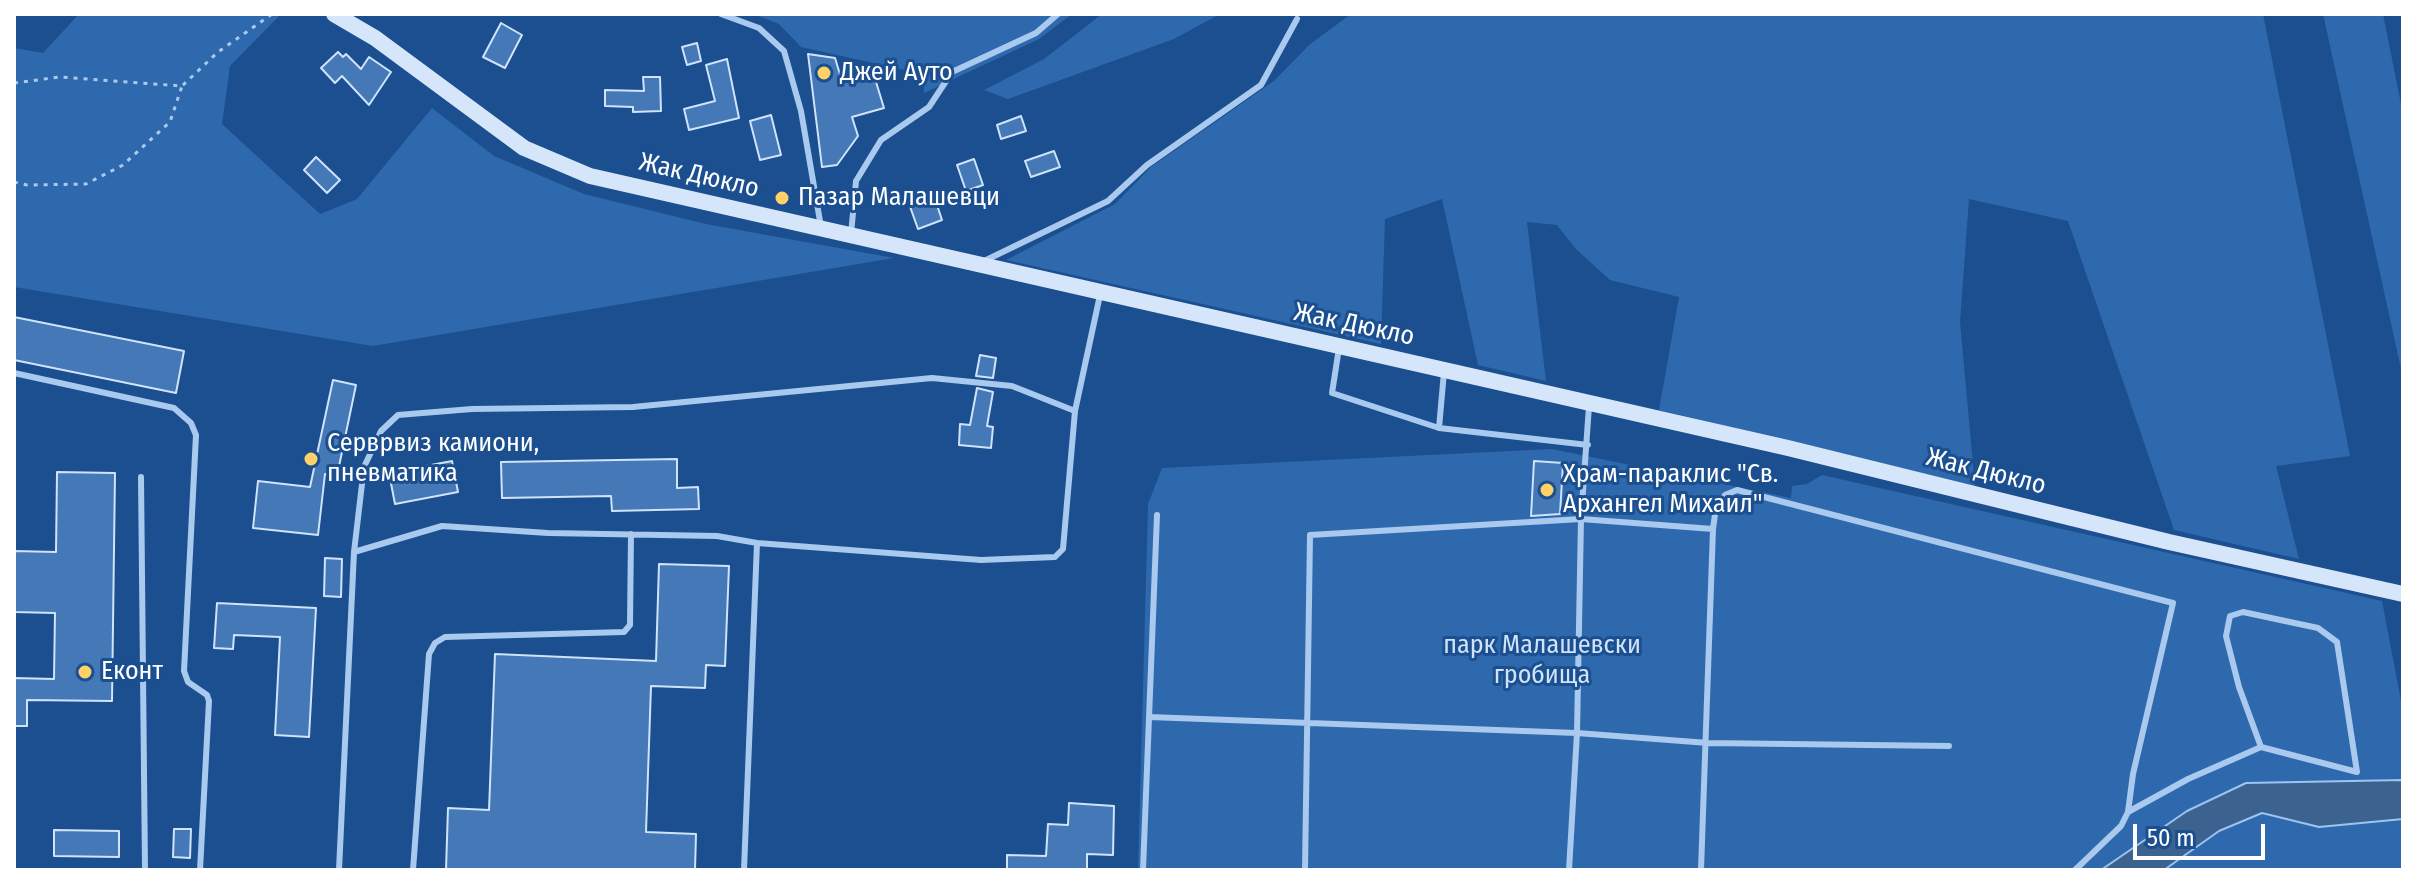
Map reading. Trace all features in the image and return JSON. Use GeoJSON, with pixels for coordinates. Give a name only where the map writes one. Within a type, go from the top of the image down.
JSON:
{"type":"FeatureCollection","features":[{"type":"Feature","properties":{"kind":"street","name":"Жак Дюкло"},"geometry":{"type":"LineString","coordinates":[[334,14],[375,38],[524,148],[590,176],[1444,369],[2169,542],[2403,594]]}},
{"type":"Feature","properties":{"kind":"lane"},"geometry":{"type":"LineString","coordinates":[[721,14],[759,28],[784,51],[801,111],[821,227]]}},
{"type":"Feature","properties":{"kind":"lane"},"geometry":{"type":"LineString","coordinates":[[851,234],[856,181],[881,140],[929,107],[952,72],[1036,33],[1058,14]]}},
{"type":"Feature","properties":{"kind":"lane"},"geometry":{"type":"LineString","coordinates":[[978,263],[1108,201],[1147,165],[1261,85],[1297,19]]}},
{"type":"Feature","properties":{"kind":"lane"},"geometry":{"type":"LineString","coordinates":[[354,552],[442,526],[717,536],[757,543],[981,560],[1055,557],[1063,549],[1075,411],[1101,292]]}},
{"type":"Feature","properties":{"kind":"lane"},"geometry":{"type":"LineString","coordinates":[[1339,346],[1332,393],[1439,428],[1588,445]]}},
{"type":"Feature","properties":{"kind":"lane"},"geometry":{"type":"LineString","coordinates":[[1439,428],[1444,369]]}},
{"type":"Feature","properties":{"kind":"lane"},"geometry":{"type":"LineString","coordinates":[[14,373],[174,408],[191,423],[196,435],[184,671],[188,682],[209,701],[200,870]]}},
{"type":"Feature","properties":{"kind":"lane"},"geometry":{"type":"LineString","coordinates":[[339,870],[354,552],[364,467],[381,431],[398,415],[472,409],[633,407],[932,378],[1012,386],[1075,411]]}},
{"type":"Feature","properties":{"kind":"lane"},"geometry":{"type":"LineString","coordinates":[[1569,870],[1577,733],[1581,519],[1589,403]]}},
{"type":"Feature","properties":{"kind":"lane"},"geometry":{"type":"LineString","coordinates":[[141,477],[145,870]]}},
{"type":"Feature","properties":{"kind":"lane"},"geometry":{"type":"LineString","coordinates":[[1701,870],[1708,743],[1713,529],[1716,507],[1725,495],[1737,490],[2173,603],[2133,774],[2128,812],[2121,826],[2075,870]]}},
{"type":"Feature","properties":{"kind":"lane"},"geometry":{"type":"LineString","coordinates":[[1143,870],[1157,515]]}},
{"type":"Feature","properties":{"kind":"lane"},"geometry":{"type":"LineString","coordinates":[[1305,870],[1310,535],[1581,519],[1713,529]]}},
{"type":"Feature","properties":{"kind":"lane"},"geometry":{"type":"LineString","coordinates":[[413,870],[429,654],[435,643],[445,637],[624,632],[630,625],[631,534]]}},
{"type":"Feature","properties":{"kind":"lane"},"geometry":{"type":"LineString","coordinates":[[744,870],[757,543]]}},
{"type":"Feature","properties":{"kind":"lane"},"geometry":{"type":"LineString","coordinates":[[2128,812],[2188,779],[2261,747],[2357,772],[2337,642],[2318,628],[2243,612],[2230,616],[2226,636],[2239,687],[2261,747]]}},
{"type":"Feature","properties":{"kind":"lane"},"geometry":{"type":"LineString","coordinates":[[1149,717],[1577,733],[1708,743],[1949,746]]}},
{"type":"Feature","properties":{"kind":"path"},"geometry":{"type":"LineString","coordinates":[[14,182],[27,185],[86,184],[123,165],[170,122],[182,86],[218,52],[272,14]]}},
{"type":"Feature","properties":{"kind":"path"},"geometry":{"type":"LineString","coordinates":[[14,83],[60,77],[182,86]]}},
{"type":"Feature","properties":{"kind":"green space"},"geometry":{"type":"Polygon","coordinates":[[[79,14],[281,14],[230,66],[222,124],[320,214],[357,199],[432,108],[494,156],[584,194],[706,224],[894,258],[373,346],[14,287],[14,48],[43,53],[79,14]]]}},
{"type":"Feature","properties":{"kind":"green space"},"geometry":{"type":"Polygon","coordinates":[[[753,14],[1072,14],[1039,39],[924,93],[923,74],[801,47],[779,24],[753,14]]]}},
{"type":"Feature","properties":{"kind":"green space"},"geometry":{"type":"Polygon","coordinates":[[[1102,14],[1220,14],[1174,39],[1008,99],[984,90],[1044,59],[1102,14]]]}},
{"type":"Feature","properties":{"kind":"green space"},"geometry":{"type":"Polygon","coordinates":[[[1351,14],[2263,14],[2350,456],[2276,466],[2299,559],[2174,530],[2068,221],[1969,199],[1960,322],[1975,486],[1659,410],[1679,297],[1610,280],[1576,249],[1557,225],[1527,222],[1546,381],[1478,365],[1442,199],[1385,219],[1381,344],[1006,260],[1115,204],[1151,167],[1274,81],[1309,45],[1351,14]]]}},
{"type":"Feature","properties":{"kind":"green space"},"geometry":{"type":"Polygon","coordinates":[[[2323,14],[2383,14],[2403,114],[2403,378],[2323,14]]]}},
{"type":"Feature","properties":{"kind":"green space","name":"парк Малашевски гробища"},"geometry":{"type":"Polygon","coordinates":[[[1552,449],[1791,498],[1792,486],[1807,484],[1822,475],[2382,601],[2403,711],[2403,780],[2381,781],[2387,818],[2403,819],[2403,870],[1138,870],[1148,504],[1162,468],[1552,449]]]}},
{"type":"Feature","properties":{"kind":"shaded area"},"geometry":{"type":"Polygon","coordinates":[[[2403,780],[2403,819],[2319,827],[2262,813],[2219,831],[2164,870],[2101,870],[2187,811],[2246,783],[2403,780]]]}},
{"type":"Feature","properties":{"kind":"building"},"geometry":{"type":"Polygon","coordinates":[[[501,23],[522,35],[505,68],[483,57],[501,23]]]}},
{"type":"Feature","properties":{"kind":"building"},"geometry":{"type":"Polygon","coordinates":[[[697,43],[701,61],[687,65],[682,47],[697,43]]]}},
{"type":"Feature","properties":{"kind":"building"},"geometry":{"type":"Polygon","coordinates":[[[338,52],[343,57],[346,54],[361,69],[369,57],[391,72],[369,105],[342,76],[335,83],[321,68],[338,52]]]}},
{"type":"Feature","properties":{"kind":"building"},"geometry":{"type":"Polygon","coordinates":[[[808,54],[835,58],[842,81],[873,72],[884,108],[852,117],[858,136],[837,165],[822,167],[808,54]]]}},
{"type":"Feature","properties":{"kind":"building"},"geometry":{"type":"Polygon","coordinates":[[[727,59],[739,118],[689,130],[684,109],[715,101],[706,65],[727,59]]]}},
{"type":"Feature","properties":{"kind":"building"},"geometry":{"type":"Polygon","coordinates":[[[643,77],[660,77],[661,111],[633,112],[633,107],[605,106],[605,90],[644,91],[643,77]]]}},
{"type":"Feature","properties":{"kind":"building"},"geometry":{"type":"Polygon","coordinates":[[[771,115],[781,155],[760,160],[750,121],[771,115]]]}},
{"type":"Feature","properties":{"kind":"building"},"geometry":{"type":"Polygon","coordinates":[[[1021,116],[1026,131],[1001,139],[997,125],[1021,116]]]}},
{"type":"Feature","properties":{"kind":"building"},"geometry":{"type":"Polygon","coordinates":[[[1054,151],[1060,167],[1031,177],[1025,161],[1054,151]]]}},
{"type":"Feature","properties":{"kind":"building"},"geometry":{"type":"Polygon","coordinates":[[[316,157],[340,180],[327,193],[304,170],[316,157]]]}},
{"type":"Feature","properties":{"kind":"building"},"geometry":{"type":"Polygon","coordinates":[[[974,159],[983,185],[966,191],[957,165],[974,159]]]}},
{"type":"Feature","properties":{"kind":"building"},"geometry":{"type":"Polygon","coordinates":[[[933,193],[942,220],[918,229],[908,201],[933,193]]]}},
{"type":"Feature","properties":{"kind":"building"},"geometry":{"type":"Polygon","coordinates":[[[14,317],[184,351],[176,393],[14,360],[14,317]]]}},
{"type":"Feature","properties":{"kind":"building"},"geometry":{"type":"Polygon","coordinates":[[[980,355],[996,358],[993,378],[976,376],[980,355]]]}},
{"type":"Feature","properties":{"kind":"building"},"geometry":{"type":"Polygon","coordinates":[[[333,380],[356,385],[337,476],[325,474],[318,535],[253,528],[258,481],[310,487],[333,380]]]}},
{"type":"Feature","properties":{"kind":"building"},"geometry":{"type":"Polygon","coordinates":[[[977,388],[993,392],[987,426],[993,427],[991,448],[959,445],[960,424],[970,425],[977,388]]]}},
{"type":"Feature","properties":{"kind":"building"},"geometry":{"type":"Polygon","coordinates":[[[677,459],[677,488],[698,487],[699,509],[612,511],[611,496],[502,498],[501,462],[677,459]]]}},
{"type":"Feature","properties":{"kind":"building"},"geometry":{"type":"Polygon","coordinates":[[[452,461],[458,492],[395,504],[389,473],[452,461]]]}},
{"type":"Feature","properties":{"kind":"building","name":"Храм-параклис \"Св. Архангел Михаил\""},"geometry":{"type":"Polygon","coordinates":[[[1534,461],[1563,463],[1560,514],[1531,516],[1534,461]]]}},
{"type":"Feature","properties":{"kind":"building"},"geometry":{"type":"Polygon","coordinates":[[[57,472],[115,473],[112,701],[27,700],[27,726],[14,726],[14,678],[54,679],[55,613],[14,612],[14,551],[56,552],[57,472]]]}},
{"type":"Feature","properties":{"kind":"building"},"geometry":{"type":"Polygon","coordinates":[[[325,558],[342,559],[341,597],[324,596],[325,558]]]}},
{"type":"Feature","properties":{"kind":"building"},"geometry":{"type":"Polygon","coordinates":[[[659,564],[729,566],[725,666],[706,665],[705,688],[651,686],[646,832],[696,834],[695,870],[446,870],[448,808],[489,810],[495,654],[656,661],[659,564]]]}},
{"type":"Feature","properties":{"kind":"building"},"geometry":{"type":"Polygon","coordinates":[[[217,603],[316,608],[309,737],[275,735],[280,637],[234,635],[233,649],[214,648],[217,603]]]}},
{"type":"Feature","properties":{"kind":"building"},"geometry":{"type":"Polygon","coordinates":[[[1069,803],[1114,806],[1113,855],[1087,854],[1087,870],[1007,870],[1007,855],[1046,856],[1048,824],[1068,825],[1069,803]]]}},
{"type":"Feature","properties":{"kind":"building"},"geometry":{"type":"Polygon","coordinates":[[[174,829],[191,829],[190,858],[173,857],[174,829]]]}},
{"type":"Feature","properties":{"kind":"building"},"geometry":{"type":"Polygon","coordinates":[[[54,830],[119,831],[119,857],[54,856],[54,830]]]}},
{"type":"Feature","properties":{"kind":"place","name":"Джей Ауто"},"geometry":{"type":"Point","coordinates":[824,73]}},
{"type":"Feature","properties":{"kind":"place","name":"Пазар Малашевци"},"geometry":{"type":"Point","coordinates":[782,198]}},
{"type":"Feature","properties":{"kind":"place","name":"Серврвиз камиони, пневматика"},"geometry":{"type":"Point","coordinates":[311,459]}},
{"type":"Feature","properties":{"kind":"place","name":"Храм-параклис \"Св. Архангел Михаил\""},"geometry":{"type":"Point","coordinates":[1547,490]}},
{"type":"Feature","properties":{"kind":"place","name":"Еконт"},"geometry":{"type":"Point","coordinates":[85,672]}}]}
